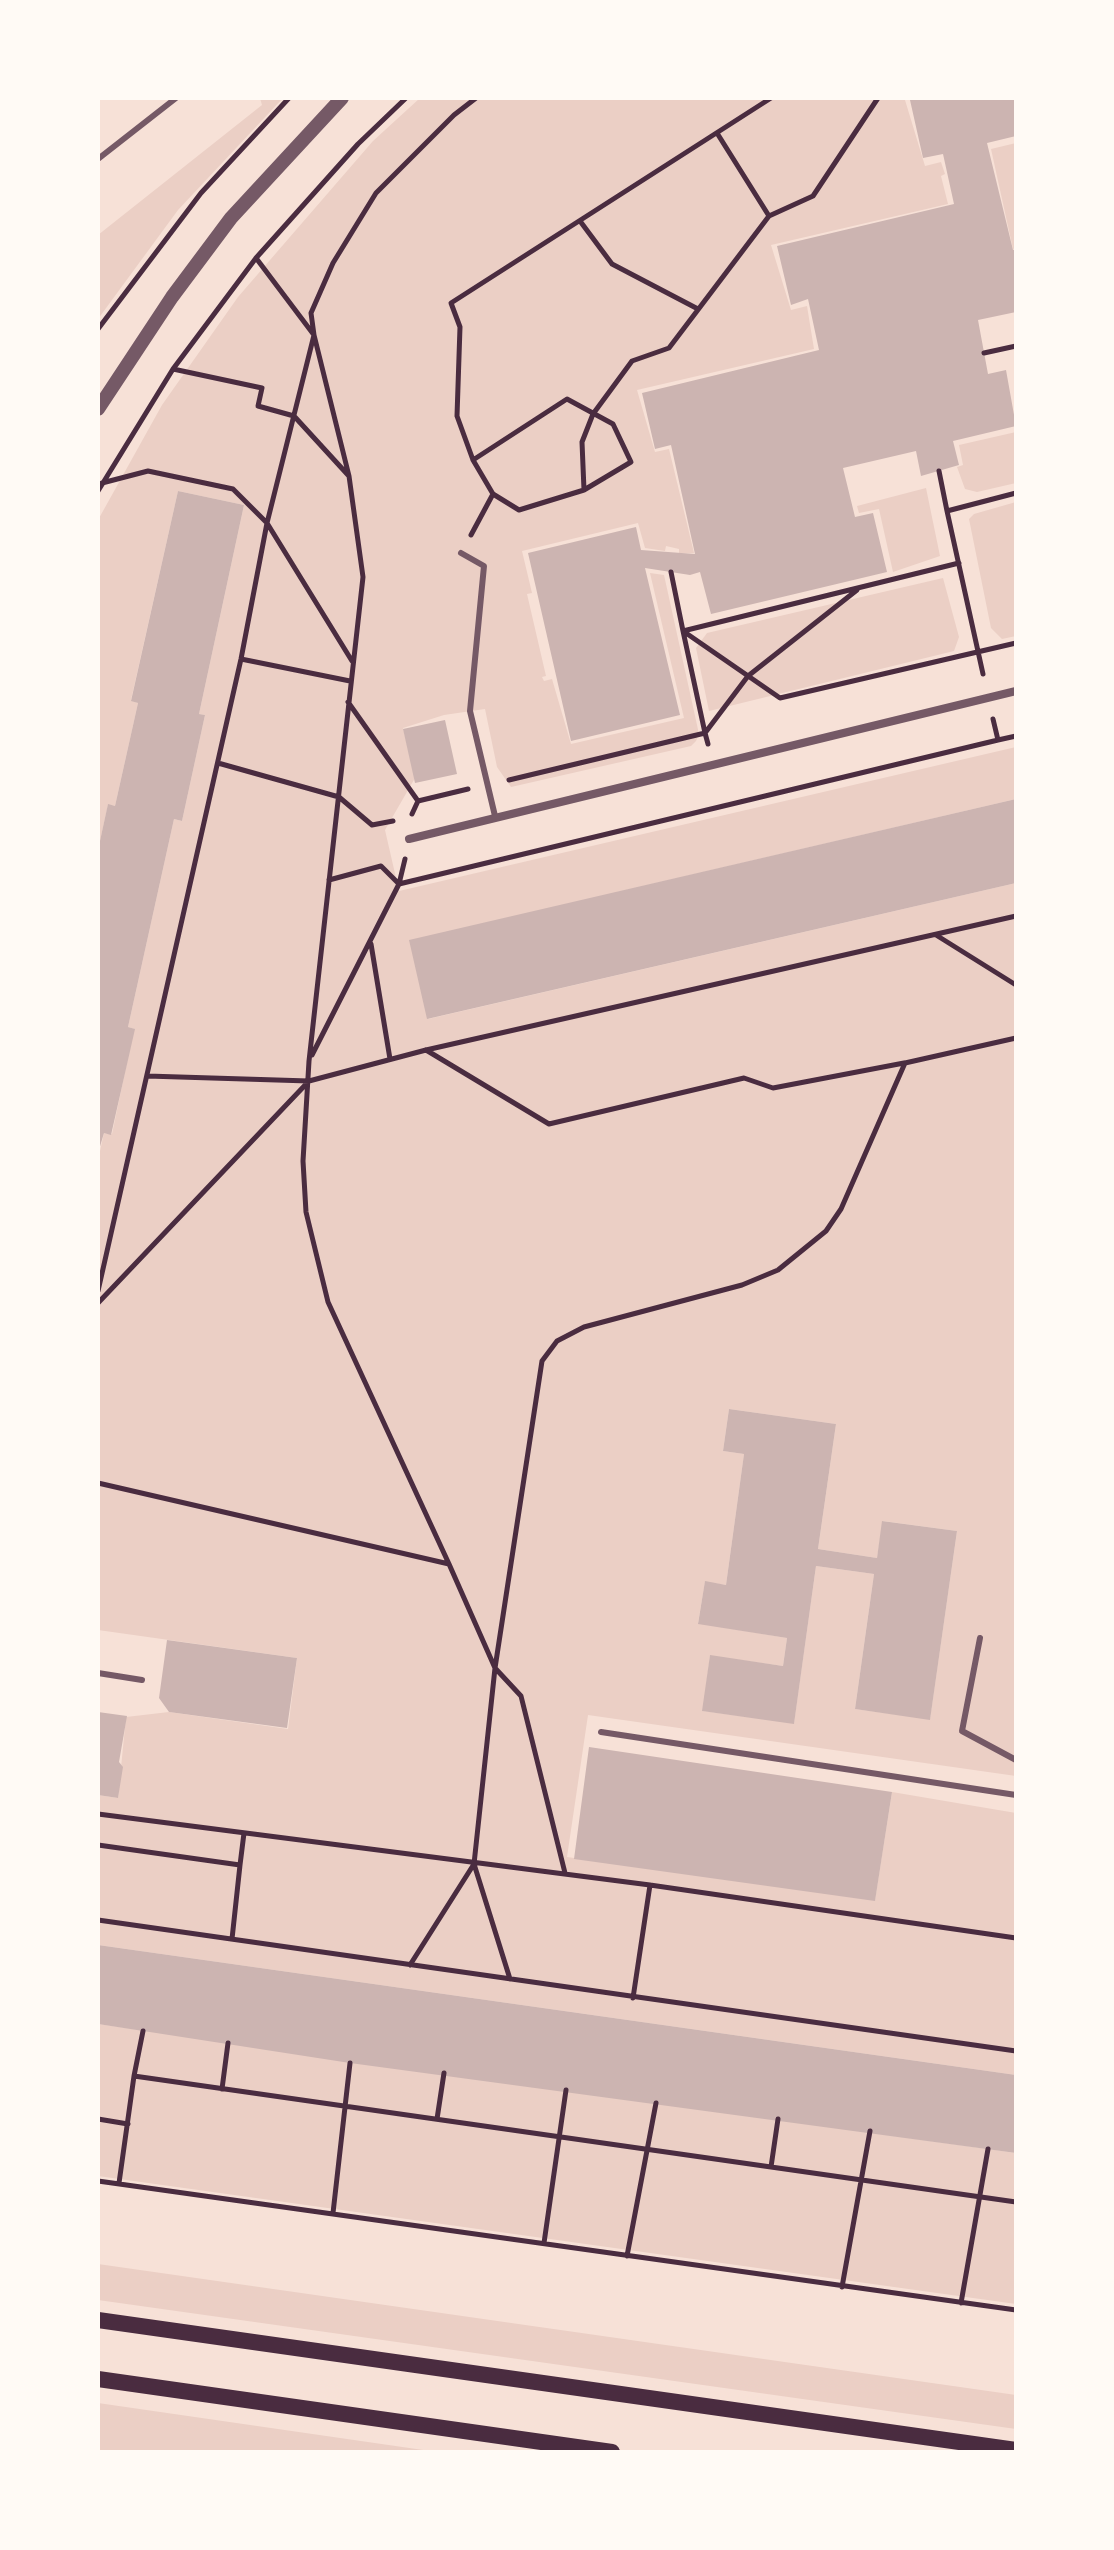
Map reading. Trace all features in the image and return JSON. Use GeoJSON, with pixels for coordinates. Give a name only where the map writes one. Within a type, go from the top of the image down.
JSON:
{"type":"FeatureCollection","features":[{"type":"Feature","properties":{"kind":"main road"},"geometry":{"type":"LineString","coordinates":[[98,2320],[1016,2450]]}},
{"type":"Feature","properties":{"kind":"main road"},"geometry":{"type":"LineString","coordinates":[[98,2379],[612,2452]]}},
{"type":"Feature","properties":{"kind":"street"},"geometry":{"type":"LineString","coordinates":[[98,409],[172,297],[231,218],[342,98]]}},
{"type":"Feature","properties":{"kind":"street"},"geometry":{"type":"LineString","coordinates":[[409,839],[1016,691]]}},
{"type":"Feature","properties":{"kind":"lane"},"geometry":{"type":"LineString","coordinates":[[98,159],[176,98]]}},
{"type":"Feature","properties":{"kind":"lane"},"geometry":{"type":"LineString","coordinates":[[461,553],[484,566],[470,711],[495,816]]}},
{"type":"Feature","properties":{"kind":"lane"},"geometry":{"type":"LineString","coordinates":[[980,1638],[962,1731],[1016,1760]]}},
{"type":"Feature","properties":{"kind":"lane"},"geometry":{"type":"LineString","coordinates":[[98,1673],[142,1680]]}},
{"type":"Feature","properties":{"kind":"lane"},"geometry":{"type":"LineString","coordinates":[[601,1732],[1016,1795]]}},
{"type":"Feature","properties":{"kind":"path"},"geometry":{"type":"LineString","coordinates":[[98,329],[201,193],[289,98]]}},
{"type":"Feature","properties":{"kind":"path"},"geometry":{"type":"LineString","coordinates":[[98,491],[173,369],[256,258],[358,144],[406,98]]}},
{"type":"Feature","properties":{"kind":"path"},"geometry":{"type":"LineString","coordinates":[[476,98],[454,115],[376,193],[333,263],[311,313],[349,476],[363,577],[309,1061],[303,1161],[306,1212],[328,1302],[495,1668],[521,1696],[565,1873]]}},
{"type":"Feature","properties":{"kind":"path"},"geometry":{"type":"LineString","coordinates":[[473,460],[567,399],[613,424],[631,462],[584,490],[519,510],[493,494],[473,460],[457,416],[460,327],[451,303],[771,98]]}},
{"type":"Feature","properties":{"kind":"path"},"geometry":{"type":"LineString","coordinates":[[584,490],[582,442],[593,414],[632,361],[669,348],[769,216],[813,196],[878,98]]}},
{"type":"Feature","properties":{"kind":"path"},"geometry":{"type":"LineString","coordinates":[[717,133],[769,216]]}},
{"type":"Feature","properties":{"kind":"path"},"geometry":{"type":"LineString","coordinates":[[580,221],[612,264],[698,310]]}},
{"type":"Feature","properties":{"kind":"path"},"geometry":{"type":"LineString","coordinates":[[256,258],[314,335]]}},
{"type":"Feature","properties":{"kind":"path"},"geometry":{"type":"LineString","coordinates":[[98,1291],[241,659],[267,523],[314,335]]}},
{"type":"Feature","properties":{"kind":"path"},"geometry":{"type":"LineString","coordinates":[[984,353],[1016,346]]}},
{"type":"Feature","properties":{"kind":"path"},"geometry":{"type":"LineString","coordinates":[[173,369],[262,388],[258,406],[294,416],[349,476]]}},
{"type":"Feature","properties":{"kind":"path"},"geometry":{"type":"LineString","coordinates":[[102,483],[148,471],[233,489],[267,523],[352,662]]}},
{"type":"Feature","properties":{"kind":"path"},"geometry":{"type":"LineString","coordinates":[[939,471],[998,740]]}},
{"type":"Feature","properties":{"kind":"path"},"geometry":{"type":"LineString","coordinates":[[947,511],[1016,493]]}},
{"type":"Feature","properties":{"kind":"path"},"geometry":{"type":"LineString","coordinates":[[461,553],[493,494]]}},
{"type":"Feature","properties":{"kind":"path"},"geometry":{"type":"LineString","coordinates":[[683,631],[959,563]]}},
{"type":"Feature","properties":{"kind":"path"},"geometry":{"type":"LineString","coordinates":[[671,572],[705,733]]}},
{"type":"Feature","properties":{"kind":"path"},"geometry":{"type":"LineString","coordinates":[[418,801],[705,733],[748,676],[860,588]]}},
{"type":"Feature","properties":{"kind":"path"},"geometry":{"type":"LineString","coordinates":[[683,631],[780,698],[1016,643]]}},
{"type":"Feature","properties":{"kind":"path"},"geometry":{"type":"LineString","coordinates":[[241,659],[350,681]]}},
{"type":"Feature","properties":{"kind":"path"},"geometry":{"type":"LineString","coordinates":[[348,702],[418,801]]}},
{"type":"Feature","properties":{"kind":"path"},"geometry":{"type":"LineString","coordinates":[[399,884],[1016,736]]}},
{"type":"Feature","properties":{"kind":"path"},"geometry":{"type":"LineString","coordinates":[[218,763],[339,797],[372,825],[410,818]]}},
{"type":"Feature","properties":{"kind":"path"},"geometry":{"type":"LineString","coordinates":[[309,1061],[399,884],[409,839],[410,818],[418,801]]}},
{"type":"Feature","properties":{"kind":"path"},"geometry":{"type":"LineString","coordinates":[[329,880],[381,866],[399,884]]}},
{"type":"Feature","properties":{"kind":"path"},"geometry":{"type":"LineString","coordinates":[[147,1076],[309,1081],[426,1050],[1016,916]]}},
{"type":"Feature","properties":{"kind":"path"},"geometry":{"type":"LineString","coordinates":[[936,935],[1016,985]]}},
{"type":"Feature","properties":{"kind":"path"},"geometry":{"type":"LineString","coordinates":[[370,943],[390,1059]]}},
{"type":"Feature","properties":{"kind":"path"},"geometry":{"type":"LineString","coordinates":[[426,1050],[549,1124],[744,1078],[773,1088],[1016,1038]]}},
{"type":"Feature","properties":{"kind":"path"},"geometry":{"type":"LineString","coordinates":[[510,1979],[474,1864],[495,1668],[542,1361],[568,1333],[742,1285],[778,1270],[801,1254],[826,1231],[841,1209],[905,1063]]}},
{"type":"Feature","properties":{"kind":"path"},"geometry":{"type":"LineString","coordinates":[[98,1303],[309,1081]]}},
{"type":"Feature","properties":{"kind":"path"},"geometry":{"type":"LineString","coordinates":[[98,1483],[449,1564]]}},
{"type":"Feature","properties":{"kind":"path"},"geometry":{"type":"LineString","coordinates":[[98,1814],[474,1864],[565,1873],[1016,1938]]}},
{"type":"Feature","properties":{"kind":"path"},"geometry":{"type":"LineString","coordinates":[[232,1939],[244,1833]]}},
{"type":"Feature","properties":{"kind":"path"},"geometry":{"type":"LineString","coordinates":[[98,1845],[240,1865]]}},
{"type":"Feature","properties":{"kind":"path"},"geometry":{"type":"LineString","coordinates":[[410,1965],[474,1864]]}},
{"type":"Feature","properties":{"kind":"path"},"geometry":{"type":"LineString","coordinates":[[633,1998],[650,1885]]}},
{"type":"Feature","properties":{"kind":"path"},"geometry":{"type":"LineString","coordinates":[[98,1920],[1016,2051]]}},
{"type":"Feature","properties":{"kind":"path"},"geometry":{"type":"LineString","coordinates":[[119,2183],[143,2031]]}},
{"type":"Feature","properties":{"kind":"path"},"geometry":{"type":"LineString","coordinates":[[222,2089],[228,2043]]}},
{"type":"Feature","properties":{"kind":"path"},"geometry":{"type":"LineString","coordinates":[[333,2213],[350,2063]]}},
{"type":"Feature","properties":{"kind":"path"},"geometry":{"type":"LineString","coordinates":[[437,2119],[444,2073]]}},
{"type":"Feature","properties":{"kind":"path"},"geometry":{"type":"LineString","coordinates":[[134,2076],[1016,2202]]}},
{"type":"Feature","properties":{"kind":"path"},"geometry":{"type":"LineString","coordinates":[[544,2243],[566,2090]]}},
{"type":"Feature","properties":{"kind":"path"},"geometry":{"type":"LineString","coordinates":[[627,2256],[656,2103]]}},
{"type":"Feature","properties":{"kind":"path"},"geometry":{"type":"LineString","coordinates":[[98,2119],[128,2124]]}},
{"type":"Feature","properties":{"kind":"path"},"geometry":{"type":"LineString","coordinates":[[771,2167],[778,2119]]}},
{"type":"Feature","properties":{"kind":"path"},"geometry":{"type":"LineString","coordinates":[[842,2287],[870,2131]]}},
{"type":"Feature","properties":{"kind":"path"},"geometry":{"type":"LineString","coordinates":[[961,2303],[988,2149]]}},
{"type":"Feature","properties":{"kind":"path"},"geometry":{"type":"LineString","coordinates":[[98,2181],[1016,2310]]}},
{"type":"Feature","properties":{"kind":"shaded area"},"geometry":{"type":"Polygon","coordinates":[[[260,98],[283,98],[178,210],[98,319],[98,235],[262,105],[260,98]]]}},
{"type":"Feature","properties":{"kind":"shaded area"},"geometry":{"type":"Polygon","coordinates":[[[420,98],[909,98],[905,100],[925,166],[941,162],[945,174],[941,176],[948,204],[771,245],[791,310],[807,306],[814,349],[637,390],[655,452],[669,449],[694,553],[679,553],[679,549],[666,546],[665,551],[645,548],[638,523],[522,551],[532,593],[527,594],[546,676],[542,677],[544,681],[552,679],[571,744],[684,718],[650,573],[664,575],[699,734],[696,741],[691,746],[511,787],[497,767],[485,709],[444,715],[403,728],[415,778],[385,830],[399,891],[1016,747],[1016,799],[618,892],[428,1019],[1016,883],[1016,1776],[588,1715],[567,1857],[875,1900],[892,1792],[1016,1813],[1016,2075],[98,1945],[98,1795],[118,1798],[126,1717],[169,1712],[288,1729],[297,1658],[98,1630],[98,1160],[104,1133],[112,1134],[134,1029],[128,1027],[174,819],[182,821],[205,715],[199,714],[244,505],[178,491],[131,700],[138,703],[115,806],[108,805],[98,850],[98,520],[162,405],[238,297],[373,141],[420,98]],[[729,1409],[723,1451],[744,1454],[726,1585],[705,1582],[698,1623],[787,1638],[783,1666],[710,1656],[703,1711],[794,1723],[816,1566],[874,1574],[855,1709],[930,1719],[957,1531],[883,1521],[877,1558],[818,1549],[836,1424],[729,1409]]]}},
{"type":"Feature","properties":{"kind":"shaded area"},"geometry":{"type":"Polygon","coordinates":[[[1016,143],[1016,248],[1013,249],[991,149],[1016,143]]]}},
{"type":"Feature","properties":{"kind":"shaded area"},"geometry":{"type":"Polygon","coordinates":[[[1016,432],[1016,483],[977,492],[965,489],[957,467],[963,465],[959,445],[1016,432]]]}},
{"type":"Feature","properties":{"kind":"shaded area"},"geometry":{"type":"Polygon","coordinates":[[[926,488],[940,556],[893,572],[879,509],[859,513],[857,506],[926,488]]]}},
{"type":"Feature","properties":{"kind":"shaded area"},"geometry":{"type":"Polygon","coordinates":[[[1016,502],[1016,636],[1002,639],[991,628],[969,519],[974,514],[1016,502]]]}},
{"type":"Feature","properties":{"kind":"shaded area"},"geometry":{"type":"Polygon","coordinates":[[[943,578],[959,637],[954,651],[709,711],[696,648],[707,633],[943,578]]]}},
{"type":"Feature","properties":{"kind":"shaded area"},"geometry":{"type":"Polygon","coordinates":[[[98,2024],[1016,2153],[1016,2304],[98,2176],[98,2024]]]}},
{"type":"Feature","properties":{"kind":"shaded area"},"geometry":{"type":"Polygon","coordinates":[[[98,2264],[1016,2395],[1016,2429],[98,2300],[98,2264]]]}},
{"type":"Feature","properties":{"kind":"shaded area"},"geometry":{"type":"Polygon","coordinates":[[[98,2403],[437,2452],[98,2452],[98,2403]]]}},
{"type":"Feature","properties":{"kind":"building"},"geometry":{"type":"Polygon","coordinates":[[[1016,98],[1016,136],[987,143],[1013,250],[1016,249],[1016,312],[978,320],[988,374],[1006,370],[1016,426],[953,441],[959,465],[921,476],[916,451],[843,468],[855,517],[873,513],[887,572],[711,614],[700,572],[690,575],[645,568],[680,715],[571,741],[528,553],[636,527],[641,550],[695,554],[671,445],[655,449],[642,393],[819,350],[808,299],[791,305],[777,246],[954,204],[943,154],[923,158],[910,100],[1016,98]]]}},
{"type":"Feature","properties":{"kind":"building"},"geometry":{"type":"Polygon","coordinates":[[[178,491],[244,505],[199,714],[205,715],[182,821],[174,819],[128,1027],[135,1029],[111,1135],[104,1133],[98,1153],[98,850],[108,804],[115,806],[138,703],[131,701],[178,491]]]}},
{"type":"Feature","properties":{"kind":"building"},"geometry":{"type":"Polygon","coordinates":[[[445,720],[457,774],[415,783],[403,729],[445,720]]]}},
{"type":"Feature","properties":{"kind":"building"},"geometry":{"type":"Polygon","coordinates":[[[1016,799],[1016,883],[427,1019],[409,940],[1016,799]]]}},
{"type":"Feature","properties":{"kind":"building"},"geometry":{"type":"Polygon","coordinates":[[[729,1409],[836,1424],[818,1549],[877,1558],[882,1521],[957,1531],[930,1720],[855,1709],[874,1574],[816,1566],[794,1724],[702,1711],[710,1655],[783,1666],[787,1638],[698,1624],[705,1581],[726,1585],[744,1454],[723,1451],[729,1409]]]}},
{"type":"Feature","properties":{"kind":"building"},"geometry":{"type":"Polygon","coordinates":[[[167,1640],[297,1658],[287,1728],[169,1712],[159,1698],[167,1640]]]}},
{"type":"Feature","properties":{"kind":"building"},"geometry":{"type":"Polygon","coordinates":[[[98,1712],[127,1716],[119,1762],[123,1767],[118,1798],[98,1795],[98,1712]]]}},
{"type":"Feature","properties":{"kind":"building"},"geometry":{"type":"Polygon","coordinates":[[[589,1747],[892,1792],[875,1901],[574,1859],[589,1747]]]}},
{"type":"Feature","properties":{"kind":"building"},"geometry":{"type":"Polygon","coordinates":[[[98,1945],[1016,2075],[1016,2153],[350,2063],[98,2024],[98,1945]]]}}]}
